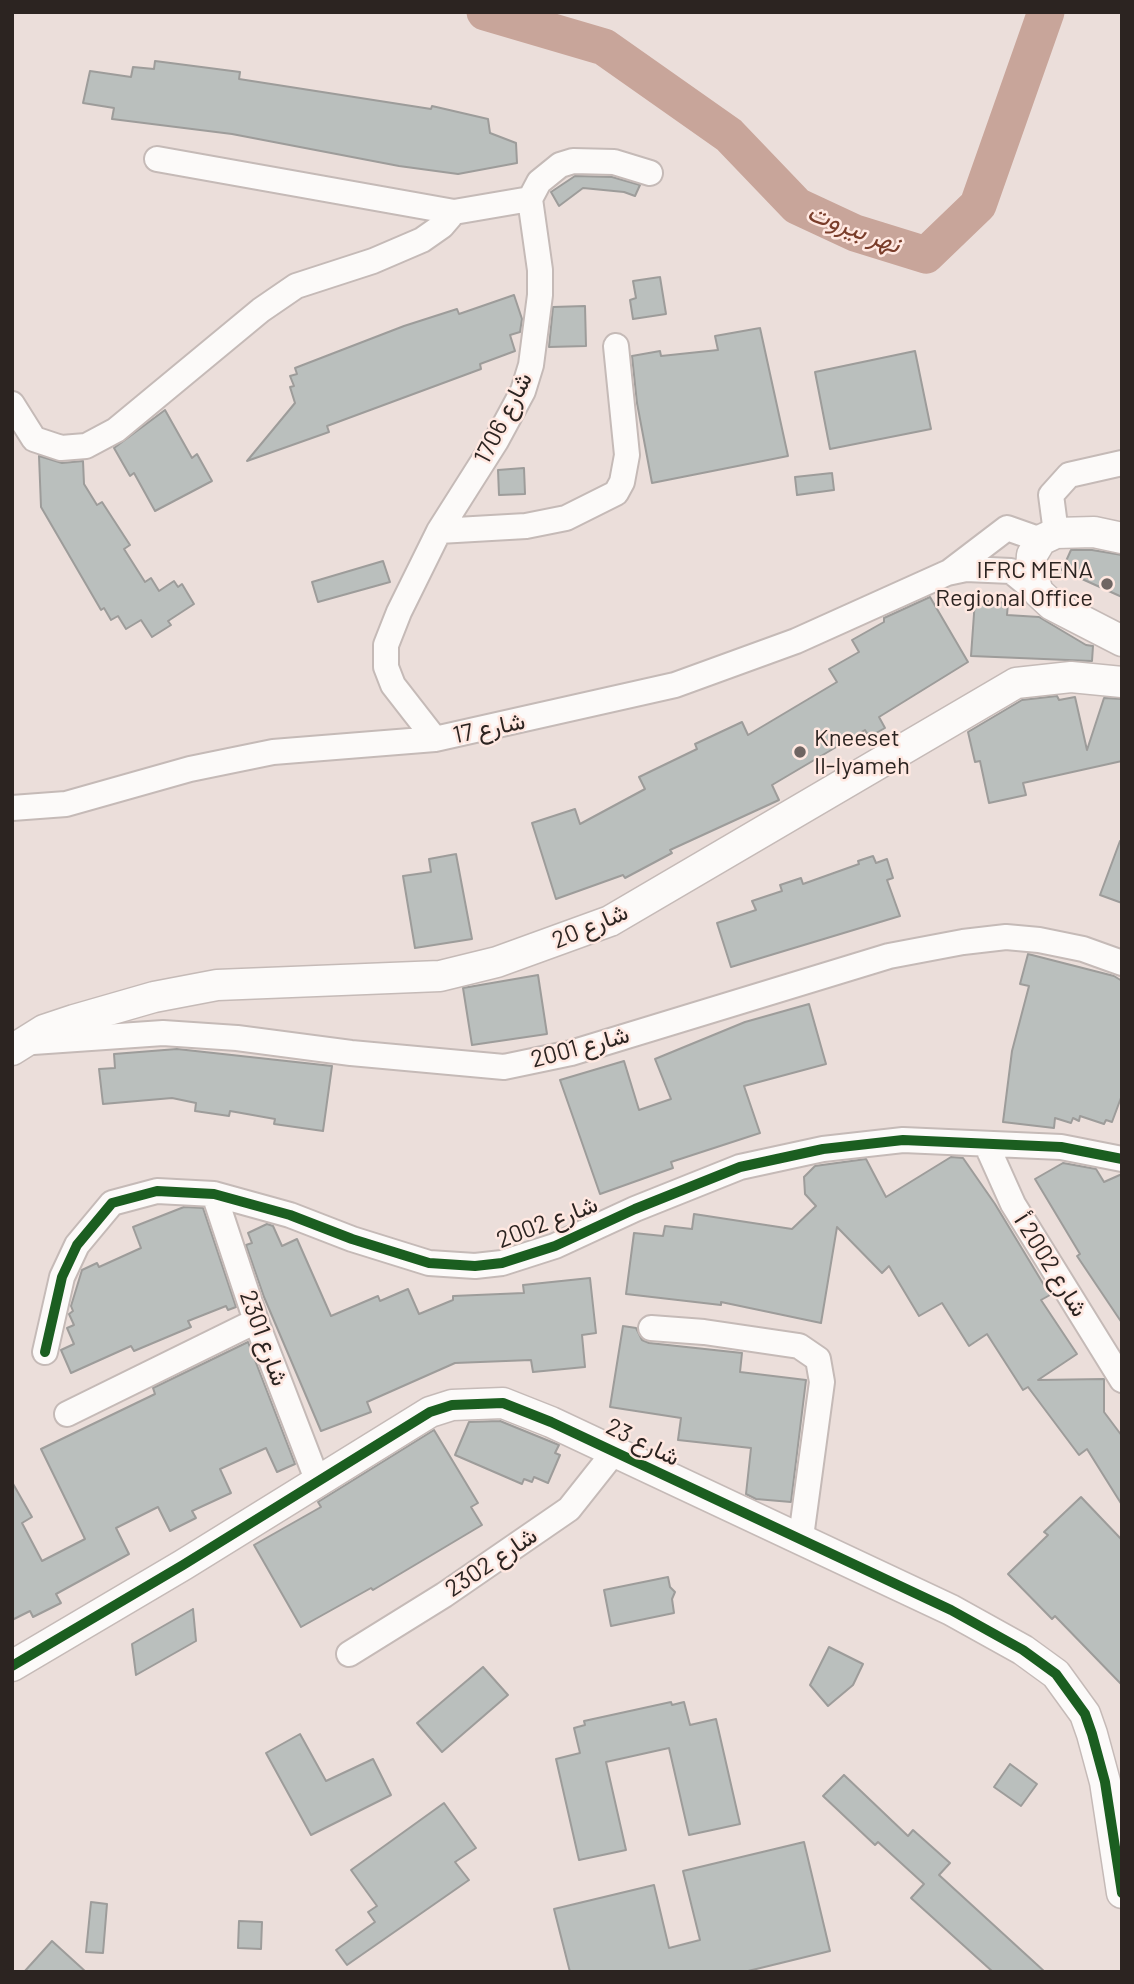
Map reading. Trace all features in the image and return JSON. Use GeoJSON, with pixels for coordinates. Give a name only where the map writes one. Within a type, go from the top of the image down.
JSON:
{"type":"FeatureCollection","features":[{"type":"Feature","properties":{"kind":"street"},"geometry":{"type":"LineString","coordinates":[[157,159],[454,212],[530,198],[539,182],[560,164],[573,161],[614,162],[650,173]]}},
{"type":"Feature","properties":{"kind":"street","name":"شارع 1706"},"geometry":{"type":"LineString","coordinates":[[435,739],[393,685],[386,667],[386,645],[399,612],[439,531],[496,441],[523,391],[537,334],[540,282],[530,198]]}},
{"type":"Feature","properties":{"kind":"street"},"geometry":{"type":"LineString","coordinates":[[12,404],[34,439],[43,443],[72,448],[100,440],[261,310],[296,286],[373,261],[422,240],[442,226],[454,212]]}},
{"type":"Feature","properties":{"kind":"street"},"geometry":{"type":"LineString","coordinates":[[439,531],[526,526],[566,518],[616,493],[622,482],[627,455],[616,346]]}},
{"type":"Feature","properties":{"kind":"street"},"geometry":{"type":"LineString","coordinates":[[1049,537],[1051,495],[1069,475],[1122,463]]}},
{"type":"Feature","properties":{"kind":"street","name":"شارع 17"},"geometry":{"type":"LineString","coordinates":[[12,808],[66,804],[190,769],[273,752],[435,739],[675,685],[796,641],[947,573],[1007,528],[1049,537]]}},
{"type":"Feature","properties":{"kind":"street"},"geometry":{"type":"LineString","coordinates":[[1122,538],[1094,532],[1049,537],[1032,555],[1031,570],[1038,592],[1052,605],[1122,641]]}},
{"type":"Feature","properties":{"kind":"street","name":"شارع 17"},"geometry":{"type":"LineString","coordinates":[[947,573],[981,568],[1011,571],[1052,605]]}},
{"type":"Feature","properties":{"kind":"street","name":"شارع 20"},"geometry":{"type":"LineString","coordinates":[[19,1047],[44,1030],[74,1020],[154,997],[217,985],[440,976],[497,962],[610,921],[1016,682],[1070,677],[1122,682]]}},
{"type":"Feature","properties":{"kind":"street","name":"شارع 2001"},"geometry":{"type":"LineString","coordinates":[[19,1047],[163,1033],[237,1038],[351,1053],[504,1067],[571,1053],[889,956],[963,942],[1006,937],[1039,940],[1083,949],[1122,962]]}},
{"type":"Feature","properties":{"kind":"street","name":"شارع 2002"},"geometry":{"type":"LineString","coordinates":[[45,1352],[62,1277],[77,1245],[112,1203],[157,1191],[214,1194],[290,1215],[352,1240],[429,1263],[475,1266],[502,1264],[555,1246],[635,1209],[740,1167],[823,1149],[903,1140],[987,1146],[1061,1147],[1122,1159]]}},
{"type":"Feature","properties":{"kind":"street","name":"شارع 2002 أ"},"geometry":{"type":"LineString","coordinates":[[987,1146],[1013,1204],[1122,1380]]}},
{"type":"Feature","properties":{"kind":"street","name":"شارع 2301"},"geometry":{"type":"LineString","coordinates":[[214,1194],[256,1321],[318,1482]]}},
{"type":"Feature","properties":{"kind":"street"},"geometry":{"type":"LineString","coordinates":[[67,1414],[256,1321]]}},
{"type":"Feature","properties":{"kind":"street"},"geometry":{"type":"LineString","coordinates":[[651,1328],[704,1332],[799,1346],[818,1359],[822,1382],[801,1537]]}},
{"type":"Feature","properties":{"kind":"street","name":"شارع 23"},"geometry":{"type":"LineString","coordinates":[[12,1666],[430,1412],[452,1405],[503,1403],[530,1412],[615,1451],[684,1486],[801,1537],[951,1610],[1023,1650],[1056,1674],[1078,1703],[1092,1734],[1105,1782],[1122,1893]]}},
{"type":"Feature","properties":{"kind":"street","name":"شارع 2302"},"geometry":{"type":"LineString","coordinates":[[349,1654],[444,1595],[569,1509],[615,1451]]}},
{"type":"Feature","properties":{"kind":"building"},"geometry":{"type":"Polygon","coordinates":[[[155,61],[240,72],[239,79],[431,109],[432,106],[488,119],[490,133],[516,143],[517,163],[458,174],[399,166],[232,134],[112,119],[114,108],[83,103],[90,71],[131,77],[133,67],[154,69],[155,61]]]}},
{"type":"Feature","properties":{"kind":"building"},"geometry":{"type":"Polygon","coordinates":[[[575,176],[612,177],[640,185],[635,196],[624,192],[583,188],[559,206],[551,192],[575,176]]]}},
{"type":"Feature","properties":{"kind":"building"},"geometry":{"type":"Polygon","coordinates":[[[660,277],[666,314],[633,319],[630,300],[636,298],[633,281],[660,277]]]}},
{"type":"Feature","properties":{"kind":"building"},"geometry":{"type":"Polygon","coordinates":[[[514,295],[522,319],[520,332],[510,335],[515,351],[480,364],[481,369],[327,426],[329,432],[247,461],[295,403],[290,387],[294,386],[290,376],[297,374],[295,368],[404,326],[457,309],[459,314],[514,295]]]}},
{"type":"Feature","properties":{"kind":"building"},"geometry":{"type":"Polygon","coordinates":[[[585,306],[586,346],[549,347],[553,307],[585,306]]]}},
{"type":"Feature","properties":{"kind":"building"},"geometry":{"type":"Polygon","coordinates":[[[760,328],[788,456],[652,483],[637,403],[632,356],[660,351],[661,356],[718,350],[715,336],[760,328]]]}},
{"type":"Feature","properties":{"kind":"building"},"geometry":{"type":"Polygon","coordinates":[[[915,351],[931,429],[830,449],[815,372],[915,351]]]}},
{"type":"Feature","properties":{"kind":"building"},"geometry":{"type":"Polygon","coordinates":[[[165,410],[192,458],[197,454],[212,481],[155,511],[134,473],[130,476],[114,448],[165,410]]]}},
{"type":"Feature","properties":{"kind":"building"},"geometry":{"type":"Polygon","coordinates":[[[39,456],[62,463],[83,461],[84,484],[97,505],[102,502],[130,545],[124,549],[145,582],[151,578],[159,591],[174,581],[178,587],[182,584],[194,604],[168,621],[171,625],[152,637],[141,620],[126,629],[118,616],[111,620],[104,608],[101,610],[41,507],[39,456]]]}},
{"type":"Feature","properties":{"kind":"building"},"geometry":{"type":"Polygon","coordinates":[[[524,468],[525,494],[499,495],[498,470],[524,468]]]}},
{"type":"Feature","properties":{"kind":"building"},"geometry":{"type":"Polygon","coordinates":[[[832,473],[834,490],[797,495],[795,477],[832,473]]]}},
{"type":"Feature","properties":{"kind":"building","name":"IFRC MENA Regional Office"},"geometry":{"type":"Polygon","coordinates":[[[1071,550],[1122,555],[1122,597],[1062,570],[1071,550]]]}},
{"type":"Feature","properties":{"kind":"building"},"geometry":{"type":"Polygon","coordinates":[[[383,561],[390,582],[318,602],[312,582],[383,561]]]}},
{"type":"Feature","properties":{"kind":"building"},"geometry":{"type":"Polygon","coordinates":[[[930,597],[968,662],[879,717],[885,728],[869,737],[865,730],[772,785],[779,800],[670,850],[672,853],[625,878],[623,875],[556,899],[532,823],[575,809],[580,824],[645,789],[639,777],[697,749],[695,744],[742,722],[748,735],[837,682],[829,669],[859,652],[852,640],[884,622],[884,618],[930,597]]]}},
{"type":"Feature","properties":{"kind":"building"},"geometry":{"type":"Polygon","coordinates":[[[975,600],[1008,603],[1007,615],[1039,617],[1086,645],[1093,646],[1092,661],[971,656],[975,600]]]}},
{"type":"Feature","properties":{"kind":"building"},"geometry":{"type":"Polygon","coordinates":[[[1057,696],[1059,700],[1075,697],[1087,750],[1104,698],[1122,699],[1122,761],[1023,783],[1026,795],[989,803],[980,761],[975,762],[968,732],[1022,700],[1057,696]]]}},
{"type":"Feature","properties":{"kind":"building"},"geometry":{"type":"Polygon","coordinates":[[[1122,841],[1122,903],[1100,895],[1122,841]]]}},
{"type":"Feature","properties":{"kind":"building"},"geometry":{"type":"Polygon","coordinates":[[[456,854],[472,939],[415,948],[403,876],[431,872],[429,859],[456,854]]]}},
{"type":"Feature","properties":{"kind":"building"},"geometry":{"type":"Polygon","coordinates":[[[873,856],[876,863],[887,859],[893,878],[887,880],[900,916],[731,967],[717,923],[756,910],[752,901],[782,891],[780,885],[801,878],[803,884],[859,864],[858,861],[873,856]]]}},
{"type":"Feature","properties":{"kind":"building"},"geometry":{"type":"Polygon","coordinates":[[[1028,954],[1114,976],[1122,981],[1122,1095],[1112,1122],[1106,1120],[1104,1124],[1080,1116],[1079,1121],[1073,1118],[1071,1123],[1055,1118],[1054,1128],[1003,1122],[1012,1051],[1029,986],[1020,984],[1028,954]]]}},
{"type":"Feature","properties":{"kind":"building"},"geometry":{"type":"Polygon","coordinates":[[[538,975],[547,1034],[472,1045],[463,988],[538,975]]]}},
{"type":"Feature","properties":{"kind":"building"},"geometry":{"type":"Polygon","coordinates":[[[809,1004],[826,1064],[744,1086],[760,1133],[671,1162],[673,1168],[600,1194],[560,1080],[624,1061],[639,1110],[671,1099],[655,1059],[745,1022],[809,1004]]]}},
{"type":"Feature","properties":{"kind":"building"},"geometry":{"type":"Polygon","coordinates":[[[177,1049],[332,1066],[323,1131],[274,1124],[275,1119],[230,1111],[229,1116],[195,1111],[196,1103],[172,1098],[103,1104],[99,1069],[115,1068],[114,1054],[177,1049]]]}},
{"type":"Feature","properties":{"kind":"building"},"geometry":{"type":"Polygon","coordinates":[[[951,1157],[963,1158],[995,1204],[1050,1295],[1041,1300],[1077,1354],[1038,1380],[1104,1379],[1104,1412],[1122,1436],[1122,1505],[1087,1449],[1079,1455],[1028,1387],[1023,1390],[987,1334],[969,1346],[942,1303],[919,1316],[889,1266],[882,1273],[837,1227],[821,1323],[721,1302],[721,1305],[626,1294],[634,1233],[663,1236],[665,1226],[692,1229],[694,1214],[792,1229],[816,1206],[805,1194],[804,1177],[815,1166],[866,1159],[886,1197],[951,1157]]]}},
{"type":"Feature","properties":{"kind":"building"},"geometry":{"type":"Polygon","coordinates":[[[1063,1163],[1096,1169],[1104,1182],[1122,1174],[1122,1323],[1077,1256],[1080,1254],[1035,1179],[1063,1163]]]}},
{"type":"Feature","properties":{"kind":"building"},"geometry":{"type":"Polygon","coordinates":[[[184,1207],[203,1208],[236,1307],[228,1310],[226,1306],[188,1321],[191,1327],[134,1351],[131,1346],[71,1373],[61,1350],[74,1344],[67,1328],[74,1325],[69,1314],[73,1311],[71,1306],[82,1270],[97,1263],[99,1267],[141,1248],[133,1227],[184,1207]]]}},
{"type":"Feature","properties":{"kind":"building"},"geometry":{"type":"Polygon","coordinates":[[[267,1224],[273,1226],[282,1246],[297,1239],[331,1316],[378,1296],[380,1301],[408,1289],[419,1314],[453,1300],[453,1296],[524,1293],[523,1285],[590,1278],[596,1333],[582,1335],[585,1367],[533,1372],[531,1360],[455,1363],[367,1402],[371,1412],[321,1431],[264,1297],[246,1245],[252,1243],[248,1233],[267,1224]]]}},
{"type":"Feature","properties":{"kind":"building"},"geometry":{"type":"Polygon","coordinates":[[[623,1326],[636,1328],[642,1340],[649,1343],[742,1353],[740,1372],[806,1380],[791,1502],[756,1499],[746,1494],[751,1448],[678,1440],[681,1418],[610,1407],[623,1326]]]}},
{"type":"Feature","properties":{"kind":"building"},"geometry":{"type":"Polygon","coordinates":[[[248,1342],[295,1464],[277,1472],[266,1448],[220,1469],[231,1493],[192,1511],[196,1518],[170,1531],[158,1507],[116,1528],[129,1554],[56,1594],[61,1603],[33,1617],[30,1611],[12,1620],[12,1482],[32,1517],[22,1523],[42,1561],[85,1539],[41,1449],[155,1394],[153,1388],[248,1342]]]}},
{"type":"Feature","properties":{"kind":"building"},"geometry":{"type":"Polygon","coordinates":[[[500,1421],[559,1445],[555,1453],[560,1455],[548,1483],[534,1477],[532,1482],[524,1479],[522,1484],[455,1455],[469,1422],[500,1421]]]}},
{"type":"Feature","properties":{"kind":"building"},"geometry":{"type":"Polygon","coordinates":[[[434,1430],[478,1503],[471,1507],[482,1525],[373,1590],[371,1588],[301,1627],[254,1545],[321,1507],[318,1502],[434,1430]]]}},
{"type":"Feature","properties":{"kind":"building"},"geometry":{"type":"Polygon","coordinates":[[[1081,1497],[1122,1540],[1122,1685],[1055,1616],[1052,1619],[1008,1574],[1048,1535],[1044,1532],[1081,1497]]]}},
{"type":"Feature","properties":{"kind":"building"},"geometry":{"type":"Polygon","coordinates":[[[668,1577],[670,1587],[675,1592],[672,1599],[674,1613],[611,1626],[604,1590],[668,1577]]]}},
{"type":"Feature","properties":{"kind":"building"},"geometry":{"type":"Polygon","coordinates":[[[193,1609],[196,1641],[136,1675],[132,1644],[193,1609]]]}},
{"type":"Feature","properties":{"kind":"building"},"geometry":{"type":"Polygon","coordinates":[[[829,1647],[863,1664],[853,1685],[828,1706],[810,1685],[829,1647]]]}},
{"type":"Feature","properties":{"kind":"building"},"geometry":{"type":"Polygon","coordinates":[[[483,1667],[508,1695],[442,1752],[417,1723],[483,1667]]]}},
{"type":"Feature","properties":{"kind":"building"},"geometry":{"type":"Polygon","coordinates":[[[671,1702],[672,1705],[684,1702],[690,1725],[716,1719],[740,1824],[689,1835],[669,1748],[606,1762],[626,1850],[579,1860],[556,1759],[580,1753],[574,1728],[585,1725],[584,1721],[671,1702]]]}},
{"type":"Feature","properties":{"kind":"building"},"geometry":{"type":"Polygon","coordinates":[[[300,1734],[326,1781],[373,1759],[391,1795],[311,1835],[266,1753],[300,1734]]]}},
{"type":"Feature","properties":{"kind":"building"},"geometry":{"type":"Polygon","coordinates":[[[1010,1764],[1037,1784],[1021,1806],[994,1787],[1010,1764]]]}},
{"type":"Feature","properties":{"kind":"building"},"geometry":{"type":"Polygon","coordinates":[[[844,1775],[908,1836],[913,1830],[950,1863],[939,1875],[1045,1972],[993,1972],[911,1898],[924,1884],[878,1842],[875,1845],[823,1796],[844,1775]]]}},
{"type":"Feature","properties":{"kind":"building"},"geometry":{"type":"Polygon","coordinates":[[[444,1803],[476,1848],[455,1862],[469,1880],[347,1965],[336,1950],[375,1922],[368,1912],[377,1906],[351,1870],[444,1803]]]}},
{"type":"Feature","properties":{"kind":"building"},"geometry":{"type":"Polygon","coordinates":[[[804,1842],[830,1951],[744,1972],[570,1972],[554,1909],[654,1885],[669,1948],[700,1940],[683,1871],[804,1842]]]}},
{"type":"Feature","properties":{"kind":"building"},"geometry":{"type":"Polygon","coordinates":[[[91,1902],[107,1904],[103,1953],[86,1952],[91,1902]]]}},
{"type":"Feature","properties":{"kind":"building"},"geometry":{"type":"Polygon","coordinates":[[[239,1921],[262,1922],[261,1949],[238,1948],[239,1921]]]}},
{"type":"Feature","properties":{"kind":"building"},"geometry":{"type":"Polygon","coordinates":[[[52,1941],[86,1972],[24,1972],[52,1941]]]}},
{"type":"Feature","properties":{"kind":"waterway","name":"نهر بيروت"},"geometry":{"type":"LineString","coordinates":[[485,12],[604,47],[729,135],[797,206],[855,233],[926,255],[978,205],[1046,12]]}},
{"type":"Feature","properties":{"kind":"cycle path"},"geometry":{"type":"LineString","coordinates":[[45,1352],[62,1277],[77,1245],[112,1203],[157,1191],[214,1194],[290,1215],[352,1239],[429,1263],[475,1266],[502,1263],[555,1246],[635,1209],[740,1167],[823,1149],[903,1140],[1061,1147],[1122,1159]]}},
{"type":"Feature","properties":{"kind":"cycle path"},"geometry":{"type":"LineString","coordinates":[[12,1666],[183,1565],[430,1412],[452,1405],[503,1403],[551,1422],[951,1610],[1023,1650],[1056,1674],[1085,1714],[1092,1734],[1105,1782],[1122,1893]]}},
{"type":"Feature","properties":{"kind":"place","name":"IFRC MENA Regional Office"},"geometry":{"type":"Point","coordinates":[1107,584]}},
{"type":"Feature","properties":{"kind":"place","name":"Kneeset Il-Iyameh"},"geometry":{"type":"Point","coordinates":[800,752]}}]}
